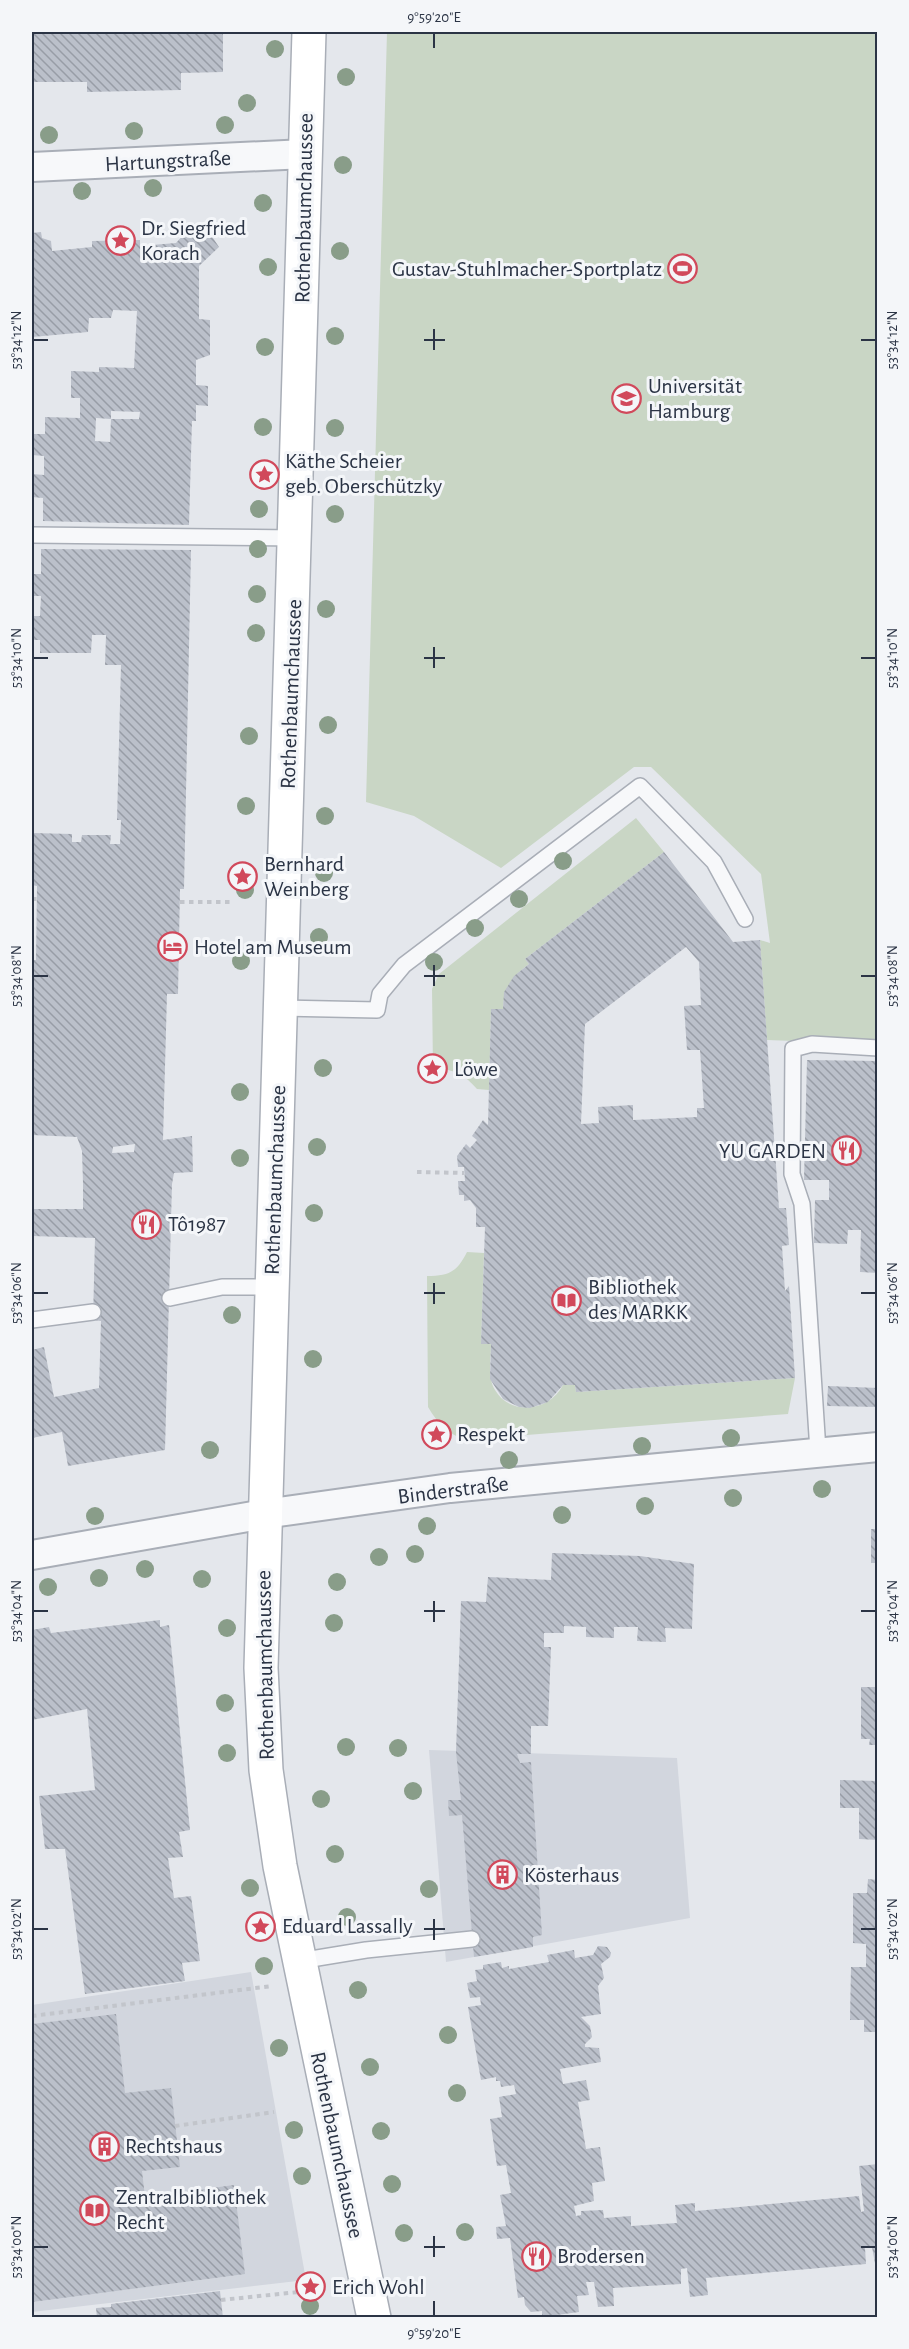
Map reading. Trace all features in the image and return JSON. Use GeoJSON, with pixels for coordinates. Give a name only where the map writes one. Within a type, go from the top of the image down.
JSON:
{"type":"FeatureCollection","features":[{"type":"Feature","properties":{"kind":"main road","name":"Rothenbaumchaussee"},"geometry":{"type":"LineString","coordinates":[[309,32],[296,538],[264,1514],[262,1724],[271,1807],[300,1970],[374,2318]]}},
{"type":"Feature","properties":{"kind":"street","name":"Hartungstraße"},"geometry":{"type":"LineString","coordinates":[[32,167],[305,154]]}},
{"type":"Feature","properties":{"kind":"street","name":"Binderstraße"},"geometry":{"type":"LineString","coordinates":[[32,1555],[264,1514],[450,1488],[878,1447]]}},
{"type":"Feature","properties":{"kind":"lane"},"geometry":{"type":"LineString","coordinates":[[32,535],[296,538]]}},
{"type":"Feature","properties":{"kind":"lane"},"geometry":{"type":"LineString","coordinates":[[281,1008],[377,1010],[380,994],[390,978],[404,965],[640,786],[714,862],[745,920]]}},
{"type":"Feature","properties":{"kind":"lane"},"geometry":{"type":"LineString","coordinates":[[818,1452],[802,1204],[792,1174],[793,1049],[812,1044],[878,1048]]}},
{"type":"Feature","properties":{"kind":"lane"},"geometry":{"type":"LineString","coordinates":[[170,1298],[222,1287],[272,1287]]}},
{"type":"Feature","properties":{"kind":"lane"},"geometry":{"type":"LineString","coordinates":[[32,1320],[93,1312]]}},
{"type":"Feature","properties":{"kind":"lane"},"geometry":{"type":"LineString","coordinates":[[300,1970],[366,1950],[472,1940]]}},
{"type":"Feature","properties":{"kind":"path"},"geometry":{"type":"LineString","coordinates":[[32,900],[37,899]]}},
{"type":"Feature","properties":{"kind":"path"},"geometry":{"type":"LineString","coordinates":[[180,902],[234,902]]}},
{"type":"Feature","properties":{"kind":"path"},"geometry":{"type":"LineString","coordinates":[[417,1172],[464,1173]]}},
{"type":"Feature","properties":{"kind":"path"},"geometry":{"type":"LineString","coordinates":[[32,2016],[257,1989],[300,1970]]}},
{"type":"Feature","properties":{"kind":"path"},"geometry":{"type":"LineString","coordinates":[[175,2126],[274,2112]]}},
{"type":"Feature","properties":{"kind":"path"},"geometry":{"type":"LineString","coordinates":[[221,2300],[318,2290]]}},
{"type":"Feature","properties":{"kind":"shaded area"},"geometry":{"type":"Polygon","coordinates":[[[429,1750],[677,1758],[690,1918],[446,1962],[429,1750]]]}},
{"type":"Feature","properties":{"kind":"shaded area"},"geometry":{"type":"Polygon","coordinates":[[[251,1972],[306,2280],[32,2312],[32,2005],[251,1972]]]}},
{"type":"Feature","properties":{"kind":"green space","name":"Universität Hamburg"},"geometry":{"type":"Polygon","coordinates":[[[387,32],[877,32],[877,1044],[767,1040],[760,940],[770,943],[761,874],[651,767],[634,767],[501,868],[414,816],[366,802],[387,32]]]}},
{"type":"Feature","properties":{"kind":"green space"},"geometry":{"type":"Polygon","coordinates":[[[636,818],[664,852],[525,959],[529,964],[510,983],[503,1009],[491,1010],[489,1090],[477,1089],[463,1076],[452,1071],[433,1069],[432,989],[439,974],[636,818]]]}},
{"type":"Feature","properties":{"kind":"green space"},"geometry":{"type":"Polygon","coordinates":[[[467,1252],[484,1253],[481,1344],[491,1344],[490,1374],[493,1385],[502,1399],[511,1404],[520,1407],[540,1405],[549,1401],[563,1385],[575,1385],[576,1392],[795,1378],[788,1414],[465,1440],[453,1434],[435,1418],[428,1407],[427,1276],[452,1272],[467,1252]]]}},
{"type":"Feature","properties":{"kind":"building"},"geometry":{"type":"Polygon","coordinates":[[[32,32],[223,32],[223,72],[181,73],[181,90],[87,92],[87,82],[32,82],[32,32]]]}},
{"type":"Feature","properties":{"kind":"building"},"geometry":{"type":"Polygon","coordinates":[[[194,223],[199,228],[205,223],[218,235],[213,238],[219,247],[199,266],[199,319],[210,320],[210,355],[196,360],[196,385],[208,386],[208,406],[196,405],[196,421],[192,421],[189,525],[43,521],[43,498],[32,497],[32,474],[44,475],[44,456],[32,455],[32,434],[45,434],[45,417],[80,418],[80,398],[71,398],[71,371],[99,372],[99,367],[134,368],[137,311],[113,310],[111,318],[89,318],[88,332],[32,337],[32,233],[41,232],[42,238],[51,241],[52,251],[92,247],[92,241],[140,240],[140,246],[176,243],[194,223]],[[111,411],[111,419],[139,419],[140,412],[111,411]],[[96,418],[95,441],[110,442],[111,419],[96,418]]]}},
{"type":"Feature","properties":{"kind":"building"},"geometry":{"type":"Polygon","coordinates":[[[41,549],[191,550],[184,889],[180,889],[178,994],[167,994],[163,1140],[192,1136],[193,1172],[174,1173],[172,1184],[165,1450],[68,1466],[62,1432],[32,1438],[32,1350],[44,1347],[54,1397],[99,1388],[101,1321],[93,1320],[95,1238],[32,1236],[32,1209],[83,1209],[83,1183],[82,1151],[77,1137],[32,1135],[32,960],[36,960],[37,886],[32,885],[32,833],[72,834],[72,842],[81,842],[82,835],[111,835],[110,844],[120,844],[121,820],[117,820],[121,665],[105,665],[106,635],[92,635],[91,653],[40,653],[40,640],[32,640],[32,616],[40,616],[41,596],[32,596],[32,574],[41,574],[41,549]],[[135,1144],[113,1147],[112,1153],[134,1152],[135,1144]]]}},
{"type":"Feature","properties":{"kind":"building"},"geometry":{"type":"Polygon","coordinates":[[[664,852],[733,942],[760,940],[779,1208],[786,1208],[789,1245],[782,1246],[785,1291],[789,1286],[795,1378],[576,1392],[575,1385],[563,1385],[548,1402],[530,1408],[519,1407],[503,1399],[490,1379],[491,1344],[481,1344],[485,1227],[476,1227],[476,1208],[470,1200],[464,1201],[464,1195],[459,1195],[458,1181],[465,1181],[464,1167],[458,1167],[457,1156],[466,1144],[470,1148],[477,1140],[472,1136],[483,1120],[488,1125],[491,1009],[503,1009],[504,992],[514,976],[529,964],[525,959],[664,852]],[[686,947],[585,1024],[581,1124],[599,1123],[598,1107],[633,1105],[633,1120],[697,1117],[697,1108],[704,1108],[700,1050],[687,1050],[684,1006],[701,1005],[699,962],[686,947]]]}},
{"type":"Feature","properties":{"kind":"building"},"geometry":{"type":"Polygon","coordinates":[[[807,1060],[878,1061],[878,1273],[860,1272],[861,1230],[848,1230],[847,1244],[814,1243],[815,1200],[829,1200],[829,1180],[804,1180],[807,1060]]]}},
{"type":"Feature","properties":{"kind":"building"},"geometry":{"type":"Polygon","coordinates":[[[828,1386],[878,1388],[878,1407],[827,1406],[828,1386]]]}},
{"type":"Feature","properties":{"kind":"building"},"geometry":{"type":"Polygon","coordinates":[[[871,1529],[878,1529],[878,1563],[871,1563],[871,1529]]]}},
{"type":"Feature","properties":{"kind":"building"},"geometry":{"type":"Polygon","coordinates":[[[552,1553],[640,1556],[694,1564],[692,1629],[665,1628],[666,1642],[637,1641],[638,1627],[614,1627],[614,1638],[586,1637],[586,1627],[564,1626],[564,1633],[544,1633],[544,1647],[551,1647],[548,1726],[531,1726],[531,1754],[517,1754],[520,1763],[531,1762],[542,1935],[533,1937],[533,1947],[474,1957],[462,1815],[449,1816],[448,1800],[461,1800],[456,1752],[461,1601],[486,1602],[488,1577],[551,1580],[552,1553]]]}},
{"type":"Feature","properties":{"kind":"building"},"geometry":{"type":"Polygon","coordinates":[[[160,1620],[160,1627],[169,1625],[190,1830],[179,1832],[183,1857],[168,1858],[174,1898],[191,1896],[200,1961],[182,1963],[185,1981],[85,1994],[65,1849],[45,1849],[39,1796],[95,1790],[87,1709],[32,1720],[32,1630],[49,1627],[51,1633],[160,1620]]]}},
{"type":"Feature","properties":{"kind":"building"},"geometry":{"type":"Polygon","coordinates":[[[861,1687],[878,1687],[878,1745],[869,1745],[870,1739],[861,1739],[861,1687]]]}},
{"type":"Feature","properties":{"kind":"building"},"geometry":{"type":"Polygon","coordinates":[[[840,1780],[878,1781],[878,1840],[859,1839],[859,1808],[840,1808],[840,1780]]]}},
{"type":"Feature","properties":{"kind":"building"},"geometry":{"type":"Polygon","coordinates":[[[868,1879],[878,1880],[878,2032],[864,2032],[864,2020],[850,2020],[851,1967],[866,1967],[866,1944],[853,1943],[853,1893],[867,1893],[868,1879]]]}},
{"type":"Feature","properties":{"kind":"building"},"geometry":{"type":"Polygon","coordinates":[[[598,1946],[607,1947],[611,1953],[610,1957],[601,1964],[604,1978],[598,1986],[601,2014],[581,2017],[590,2026],[592,2037],[585,2047],[599,2048],[601,2062],[560,2069],[563,2084],[586,2080],[590,2100],[578,2102],[586,2149],[600,2147],[605,2181],[592,2183],[594,2201],[574,2206],[576,2216],[581,2215],[581,2211],[603,2210],[604,2218],[631,2216],[631,2226],[677,2223],[675,2205],[695,2203],[695,2211],[859,2196],[861,2212],[864,2211],[859,2166],[878,2164],[878,2280],[872,2247],[865,2248],[866,2264],[706,2278],[708,2295],[690,2297],[687,2268],[681,2269],[681,2284],[613,2288],[614,2306],[598,2307],[594,2282],[586,2282],[589,2295],[577,2296],[579,2312],[542,2317],[542,2311],[531,2312],[525,2305],[524,2297],[518,2298],[510,2238],[497,2239],[496,2227],[506,2226],[500,2195],[511,2193],[506,2165],[497,2166],[490,2119],[502,2117],[499,2097],[516,2094],[514,2085],[501,2087],[496,2077],[481,2080],[468,2007],[481,2005],[480,1997],[470,1998],[467,1983],[477,1981],[475,1970],[483,1969],[483,1965],[501,1962],[502,1968],[509,1966],[509,1969],[549,1962],[547,1955],[574,1950],[575,1958],[593,1955],[598,1946]]]}},
{"type":"Feature","properties":{"kind":"building","name":"Rechtshaus"},"geometry":{"type":"Polygon","coordinates":[[[116,2014],[125,2093],[171,2088],[180,2167],[142,2171],[145,2197],[234,2185],[245,2274],[32,2302],[32,2024],[116,2014]]]}},
{"type":"Feature","properties":{"kind":"building"},"geometry":{"type":"Polygon","coordinates":[[[220,2291],[223,2318],[97,2318],[96,2308],[111,2307],[111,2304],[220,2291]]]}},
{"type":"Feature","properties":{"kind":"place","name":"Dr. Siegfried Korach"},"geometry":{"type":"Point","coordinates":[120,241]}},
{"type":"Feature","properties":{"kind":"place","name":"Gustav-Stuhlmacher-Sportplatz"},"geometry":{"type":"Point","coordinates":[683,269]}},
{"type":"Feature","properties":{"kind":"place","name":"Universität Hamburg"},"geometry":{"type":"Point","coordinates":[627,399]}},
{"type":"Feature","properties":{"kind":"place","name":"Käthe Scheier geb. Oberschützky"},"geometry":{"type":"Point","coordinates":[264,474]}},
{"type":"Feature","properties":{"kind":"place","name":"Bernhard Weinberg"},"geometry":{"type":"Point","coordinates":[243,877]}},
{"type":"Feature","properties":{"kind":"place","name":"Hotel am Museum"},"geometry":{"type":"Point","coordinates":[173,947]}},
{"type":"Feature","properties":{"kind":"place","name":"Löwe"},"geometry":{"type":"Point","coordinates":[433,1069]}},
{"type":"Feature","properties":{"kind":"place","name":"YU GARDEN"},"geometry":{"type":"Point","coordinates":[847,1151]}},
{"type":"Feature","properties":{"kind":"place","name":"Tô1987"},"geometry":{"type":"Point","coordinates":[147,1224]}},
{"type":"Feature","properties":{"kind":"place","name":"Bibliothek des MARKK"},"geometry":{"type":"Point","coordinates":[567,1300]}},
{"type":"Feature","properties":{"kind":"place","name":"Respekt"},"geometry":{"type":"Point","coordinates":[436,1434]}},
{"type":"Feature","properties":{"kind":"place","name":"Kösterhaus"},"geometry":{"type":"Point","coordinates":[503,1875]}},
{"type":"Feature","properties":{"kind":"place","name":"Eduard Lassally"},"geometry":{"type":"Point","coordinates":[261,1926]}},
{"type":"Feature","properties":{"kind":"place","name":"Rechtshaus"},"geometry":{"type":"Point","coordinates":[104,2146]}},
{"type":"Feature","properties":{"kind":"place","name":"Zentralbibliothek Recht"},"geometry":{"type":"Point","coordinates":[95,2210]}},
{"type":"Feature","properties":{"kind":"place","name":"Brodersen"},"geometry":{"type":"Point","coordinates":[536,2256]}},
{"type":"Feature","properties":{"kind":"place","name":"Erich Wohl"},"geometry":{"type":"Point","coordinates":[311,2287]}}]}
